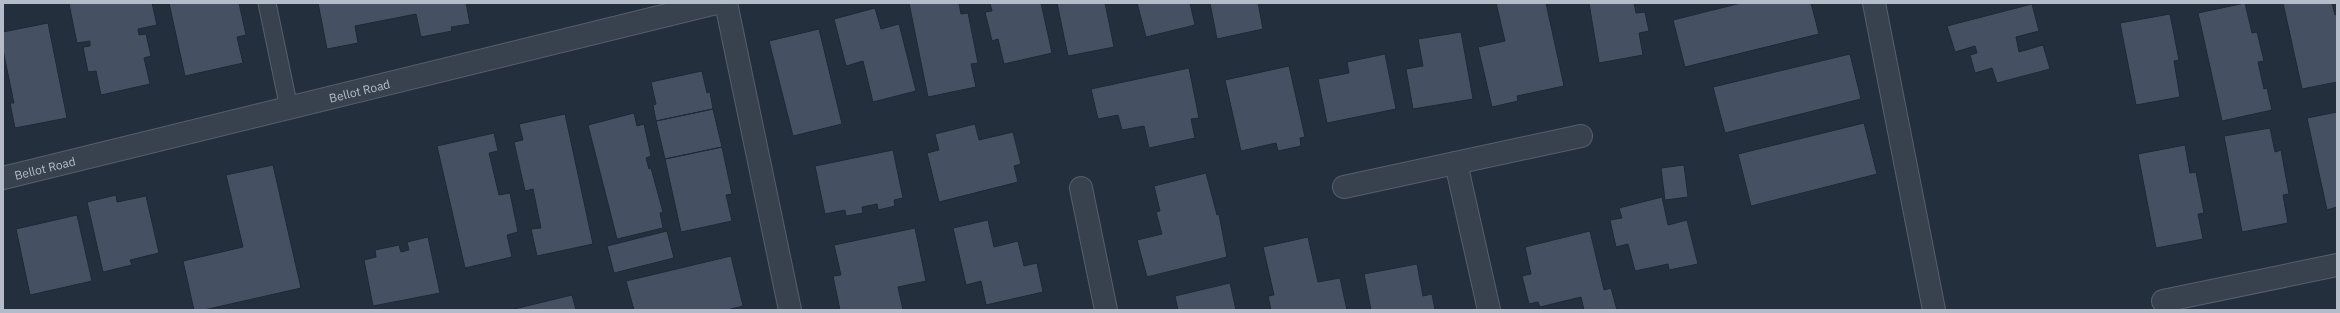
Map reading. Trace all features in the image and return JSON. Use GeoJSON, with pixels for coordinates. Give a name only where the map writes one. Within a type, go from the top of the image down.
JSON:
{"type":"FeatureCollection","features":[{"type":"Feature","properties":{"kind":"street","name":"Bellot Road"},"geometry":{"type":"LineString","coordinates":[[3,178],[716,3]]}},
{"type":"Feature","properties":{"kind":"street"},"geometry":{"type":"LineString","coordinates":[[726,3],[790,310]]}},
{"type":"Feature","properties":{"kind":"street"},"geometry":{"type":"LineString","coordinates":[[1874,3],[1934,310]]}},
{"type":"Feature","properties":{"kind":"street"},"geometry":{"type":"LineString","coordinates":[[1344,187],[1581,136]]}},
{"type":"Feature","properties":{"kind":"street"},"geometry":{"type":"LineString","coordinates":[[1456,163],[1490,310]]}},
{"type":"Feature","properties":{"kind":"street"},"geometry":{"type":"LineString","coordinates":[[1081,188],[1106,310]]}},
{"type":"Feature","properties":{"kind":"street"},"geometry":{"type":"LineString","coordinates":[[2164,302],[2337,265]]}},
{"type":"Feature","properties":{"kind":"lane"},"geometry":{"type":"LineString","coordinates":[[267,3],[289,108]]}},
{"type":"Feature","properties":{"kind":"building"},"geometry":{"type":"Polygon","coordinates":[[[152,3],[157,25],[138,29],[139,35],[146,34],[151,56],[144,58],[150,84],[101,95],[96,71],[88,72],[83,47],[90,46],[90,41],[77,43],[69,4],[152,3]]]}},
{"type":"Feature","properties":{"kind":"building"},"geometry":{"type":"Polygon","coordinates":[[[169,3],[239,3],[246,35],[237,37],[243,63],[185,76],[169,3]]]}},
{"type":"Feature","properties":{"kind":"building"},"geometry":{"type":"Polygon","coordinates":[[[318,3],[466,3],[470,24],[451,27],[452,31],[421,37],[416,14],[355,26],[358,43],[327,49],[318,3]]]}},
{"type":"Feature","properties":{"kind":"building"},"geometry":{"type":"Polygon","coordinates":[[[909,3],[959,3],[961,14],[968,13],[978,63],[971,64],[976,87],[928,97],[909,3]]]}},
{"type":"Feature","properties":{"kind":"building"},"geometry":{"type":"Polygon","coordinates":[[[990,3],[1041,3],[1052,53],[1004,64],[998,39],[992,41],[985,12],[992,11],[990,3]]]}},
{"type":"Feature","properties":{"kind":"building"},"geometry":{"type":"Polygon","coordinates":[[[1057,3],[1105,3],[1114,47],[1068,56],[1057,3]]]}},
{"type":"Feature","properties":{"kind":"building"},"geometry":{"type":"Polygon","coordinates":[[[1137,3],[1190,3],[1195,25],[1146,37],[1137,3]]]}},
{"type":"Feature","properties":{"kind":"building"},"geometry":{"type":"Polygon","coordinates":[[[1210,3],[1258,3],[1263,29],[1217,39],[1210,3]]]}},
{"type":"Feature","properties":{"kind":"building"},"geometry":{"type":"Polygon","coordinates":[[[1496,3],[1546,3],[1564,86],[1517,96],[1518,101],[1492,107],[1478,47],[1505,41],[1496,3]]]}},
{"type":"Feature","properties":{"kind":"building"},"geometry":{"type":"Polygon","coordinates":[[[1589,3],[1634,3],[1636,13],[1645,12],[1649,31],[1639,33],[1643,55],[1599,63],[1589,3]]]}},
{"type":"Feature","properties":{"kind":"building"},"geometry":{"type":"Polygon","coordinates":[[[1741,3],[1811,3],[1819,34],[1685,67],[1673,20],[1741,3]]]}},
{"type":"Feature","properties":{"kind":"building"},"geometry":{"type":"Polygon","coordinates":[[[2245,3],[2252,33],[2257,32],[2264,61],[2258,62],[2264,89],[2267,88],[2272,110],[2222,121],[2198,13],[2245,3]]]}},
{"type":"Feature","properties":{"kind":"building"},"geometry":{"type":"Polygon","coordinates":[[[2283,3],[2332,3],[2335,15],[2337,14],[2337,82],[2302,89],[2283,3]]]}},
{"type":"Feature","properties":{"kind":"building"},"geometry":{"type":"Polygon","coordinates":[[[2032,4],[2039,31],[2016,37],[2019,52],[2043,45],[2050,69],[1997,83],[1992,68],[1975,73],[1970,55],[1977,53],[1975,46],[1955,52],[1947,26],[2032,4]]]}},
{"type":"Feature","properties":{"kind":"building"},"geometry":{"type":"Polygon","coordinates":[[[875,8],[881,29],[899,24],[916,91],[873,102],[863,61],[846,66],[834,19],[875,8]]]}},
{"type":"Feature","properties":{"kind":"building"},"geometry":{"type":"Polygon","coordinates":[[[2170,14],[2179,60],[2174,61],[2180,97],[2136,105],[2120,23],[2170,14]]]}},
{"type":"Feature","properties":{"kind":"building"},"geometry":{"type":"Polygon","coordinates":[[[48,23],[67,118],[15,128],[10,103],[14,103],[3,50],[3,32],[48,23]]]}},
{"type":"Feature","properties":{"kind":"building"},"geometry":{"type":"Polygon","coordinates":[[[819,29],[842,124],[793,136],[769,41],[819,29]]]}},
{"type":"Feature","properties":{"kind":"building"},"geometry":{"type":"Polygon","coordinates":[[[1461,32],[1473,99],[1413,109],[1406,69],[1423,66],[1418,39],[1461,32]]]}},
{"type":"Feature","properties":{"kind":"building"},"geometry":{"type":"Polygon","coordinates":[[[1385,54],[1396,109],[1327,123],[1318,79],[1349,73],[1347,62],[1385,54]]]}},
{"type":"Feature","properties":{"kind":"building"},"geometry":{"type":"Polygon","coordinates":[[[1850,54],[1861,99],[1725,133],[1713,87],[1850,54]]]}},
{"type":"Feature","properties":{"kind":"building"},"geometry":{"type":"Polygon","coordinates":[[[1289,66],[1305,137],[1300,138],[1301,146],[1278,151],[1276,143],[1241,151],[1225,80],[1289,66]]]}},
{"type":"Feature","properties":{"kind":"building"},"geometry":{"type":"Polygon","coordinates":[[[1189,68],[1199,118],[1191,119],[1195,138],[1149,148],[1144,126],[1122,130],[1118,115],[1098,119],[1091,89],[1189,68]]]}},
{"type":"Feature","properties":{"kind":"building"},"geometry":{"type":"Polygon","coordinates":[[[702,71],[707,93],[710,92],[713,109],[656,121],[653,105],[656,104],[651,82],[702,71]]]}},
{"type":"Feature","properties":{"kind":"building"},"geometry":{"type":"Polygon","coordinates":[[[713,109],[722,147],[665,159],[656,121],[713,109]]]}},
{"type":"Feature","properties":{"kind":"building"},"geometry":{"type":"Polygon","coordinates":[[[2337,112],[2337,207],[2327,210],[2307,118],[2337,112]]]}},
{"type":"Feature","properties":{"kind":"building"},"geometry":{"type":"Polygon","coordinates":[[[634,113],[637,126],[644,124],[651,156],[646,158],[649,169],[651,168],[663,212],[660,213],[663,228],[617,239],[588,125],[634,113]]]}},
{"type":"Feature","properties":{"kind":"building"},"geometry":{"type":"Polygon","coordinates":[[[565,114],[593,244],[537,256],[531,229],[541,228],[533,189],[525,191],[514,142],[523,140],[519,124],[565,114]]]}},
{"type":"Feature","properties":{"kind":"building"},"geometry":{"type":"Polygon","coordinates":[[[1864,123],[1877,174],[1751,206],[1738,154],[1864,123]]]}},
{"type":"Feature","properties":{"kind":"building"},"geometry":{"type":"Polygon","coordinates":[[[975,124],[979,140],[1013,132],[1021,164],[1014,166],[1018,182],[939,202],[927,153],[939,150],[935,134],[975,124]]]}},
{"type":"Feature","properties":{"kind":"building"},"geometry":{"type":"Polygon","coordinates":[[[2270,128],[2275,152],[2281,150],[2289,194],[2283,195],[2288,223],[2242,232],[2224,136],[2270,128]]]}},
{"type":"Feature","properties":{"kind":"building"},"geometry":{"type":"Polygon","coordinates":[[[494,133],[498,151],[489,153],[499,195],[510,193],[518,232],[507,235],[512,257],[465,268],[437,146],[494,133]]]}},
{"type":"Feature","properties":{"kind":"building"},"geometry":{"type":"Polygon","coordinates":[[[2185,145],[2190,173],[2196,172],[2204,213],[2198,214],[2203,239],[2156,248],[2138,154],[2185,145]]]}},
{"type":"Feature","properties":{"kind":"building"},"geometry":{"type":"Polygon","coordinates":[[[722,147],[732,194],[726,195],[732,221],[681,232],[665,159],[722,147]]]}},
{"type":"Feature","properties":{"kind":"building"},"geometry":{"type":"Polygon","coordinates":[[[893,150],[903,198],[894,200],[895,206],[878,210],[877,204],[862,207],[863,213],[846,216],[845,210],[825,214],[815,166],[893,150]]]}},
{"type":"Feature","properties":{"kind":"building"},"geometry":{"type":"Polygon","coordinates":[[[273,165],[301,288],[204,310],[194,310],[183,261],[243,247],[226,175],[273,165]]]}},
{"type":"Feature","properties":{"kind":"building"},"geometry":{"type":"Polygon","coordinates":[[[1684,165],[1688,197],[1665,200],[1661,168],[1684,165]]]}},
{"type":"Feature","properties":{"kind":"building"},"geometry":{"type":"Polygon","coordinates":[[[1206,173],[1217,215],[1219,214],[1227,257],[1147,277],[1137,240],[1162,234],[1156,212],[1160,211],[1154,186],[1206,173]]]}},
{"type":"Feature","properties":{"kind":"building"},"geometry":{"type":"Polygon","coordinates":[[[116,195],[117,202],[146,196],[159,253],[130,260],[132,265],[103,272],[87,202],[116,195]]]}},
{"type":"Feature","properties":{"kind":"building"},"geometry":{"type":"Polygon","coordinates":[[[1662,197],[1668,225],[1687,220],[1698,264],[1669,270],[1668,264],[1635,271],[1628,244],[1616,247],[1610,220],[1622,218],[1619,208],[1662,197]]]}},
{"type":"Feature","properties":{"kind":"building"},"geometry":{"type":"Polygon","coordinates":[[[77,215],[92,281],[30,295],[16,229],[77,215]]]}},
{"type":"Feature","properties":{"kind":"building"},"geometry":{"type":"Polygon","coordinates":[[[988,220],[994,247],[1018,241],[1024,266],[1037,263],[1043,292],[986,305],[981,281],[966,285],[953,228],[988,220]]]}},
{"type":"Feature","properties":{"kind":"building"},"geometry":{"type":"Polygon","coordinates":[[[915,228],[926,281],[898,287],[903,310],[840,310],[833,276],[841,275],[834,245],[915,228]]]}},
{"type":"Feature","properties":{"kind":"building"},"geometry":{"type":"Polygon","coordinates":[[[667,231],[674,258],[614,273],[607,246],[667,231]]]}},
{"type":"Feature","properties":{"kind":"building"},"geometry":{"type":"Polygon","coordinates":[[[1590,231],[1604,290],[1611,288],[1617,310],[1584,310],[1581,297],[1540,307],[1538,302],[1529,304],[1522,276],[1531,274],[1525,247],[1590,231]]]}},
{"type":"Feature","properties":{"kind":"building"},"geometry":{"type":"Polygon","coordinates":[[[428,237],[440,293],[373,306],[364,260],[376,257],[375,250],[399,245],[401,252],[409,250],[407,242],[428,237]]]}},
{"type":"Feature","properties":{"kind":"building"},"geometry":{"type":"Polygon","coordinates":[[[1308,237],[1318,282],[1340,278],[1347,310],[1271,310],[1268,296],[1274,295],[1263,247],[1308,237]]]}},
{"type":"Feature","properties":{"kind":"building"},"geometry":{"type":"Polygon","coordinates":[[[731,256],[743,306],[727,310],[634,310],[626,281],[731,256]]]}},
{"type":"Feature","properties":{"kind":"building"},"geometry":{"type":"Polygon","coordinates":[[[1417,264],[1423,296],[1432,294],[1435,310],[1371,310],[1364,274],[1417,264]]]}},
{"type":"Feature","properties":{"kind":"building"},"geometry":{"type":"Polygon","coordinates":[[[1230,283],[1236,310],[1178,310],[1175,296],[1230,283]]]}},
{"type":"Feature","properties":{"kind":"building"},"geometry":{"type":"Polygon","coordinates":[[[572,295],[576,310],[510,310],[572,295]]]}}]}
